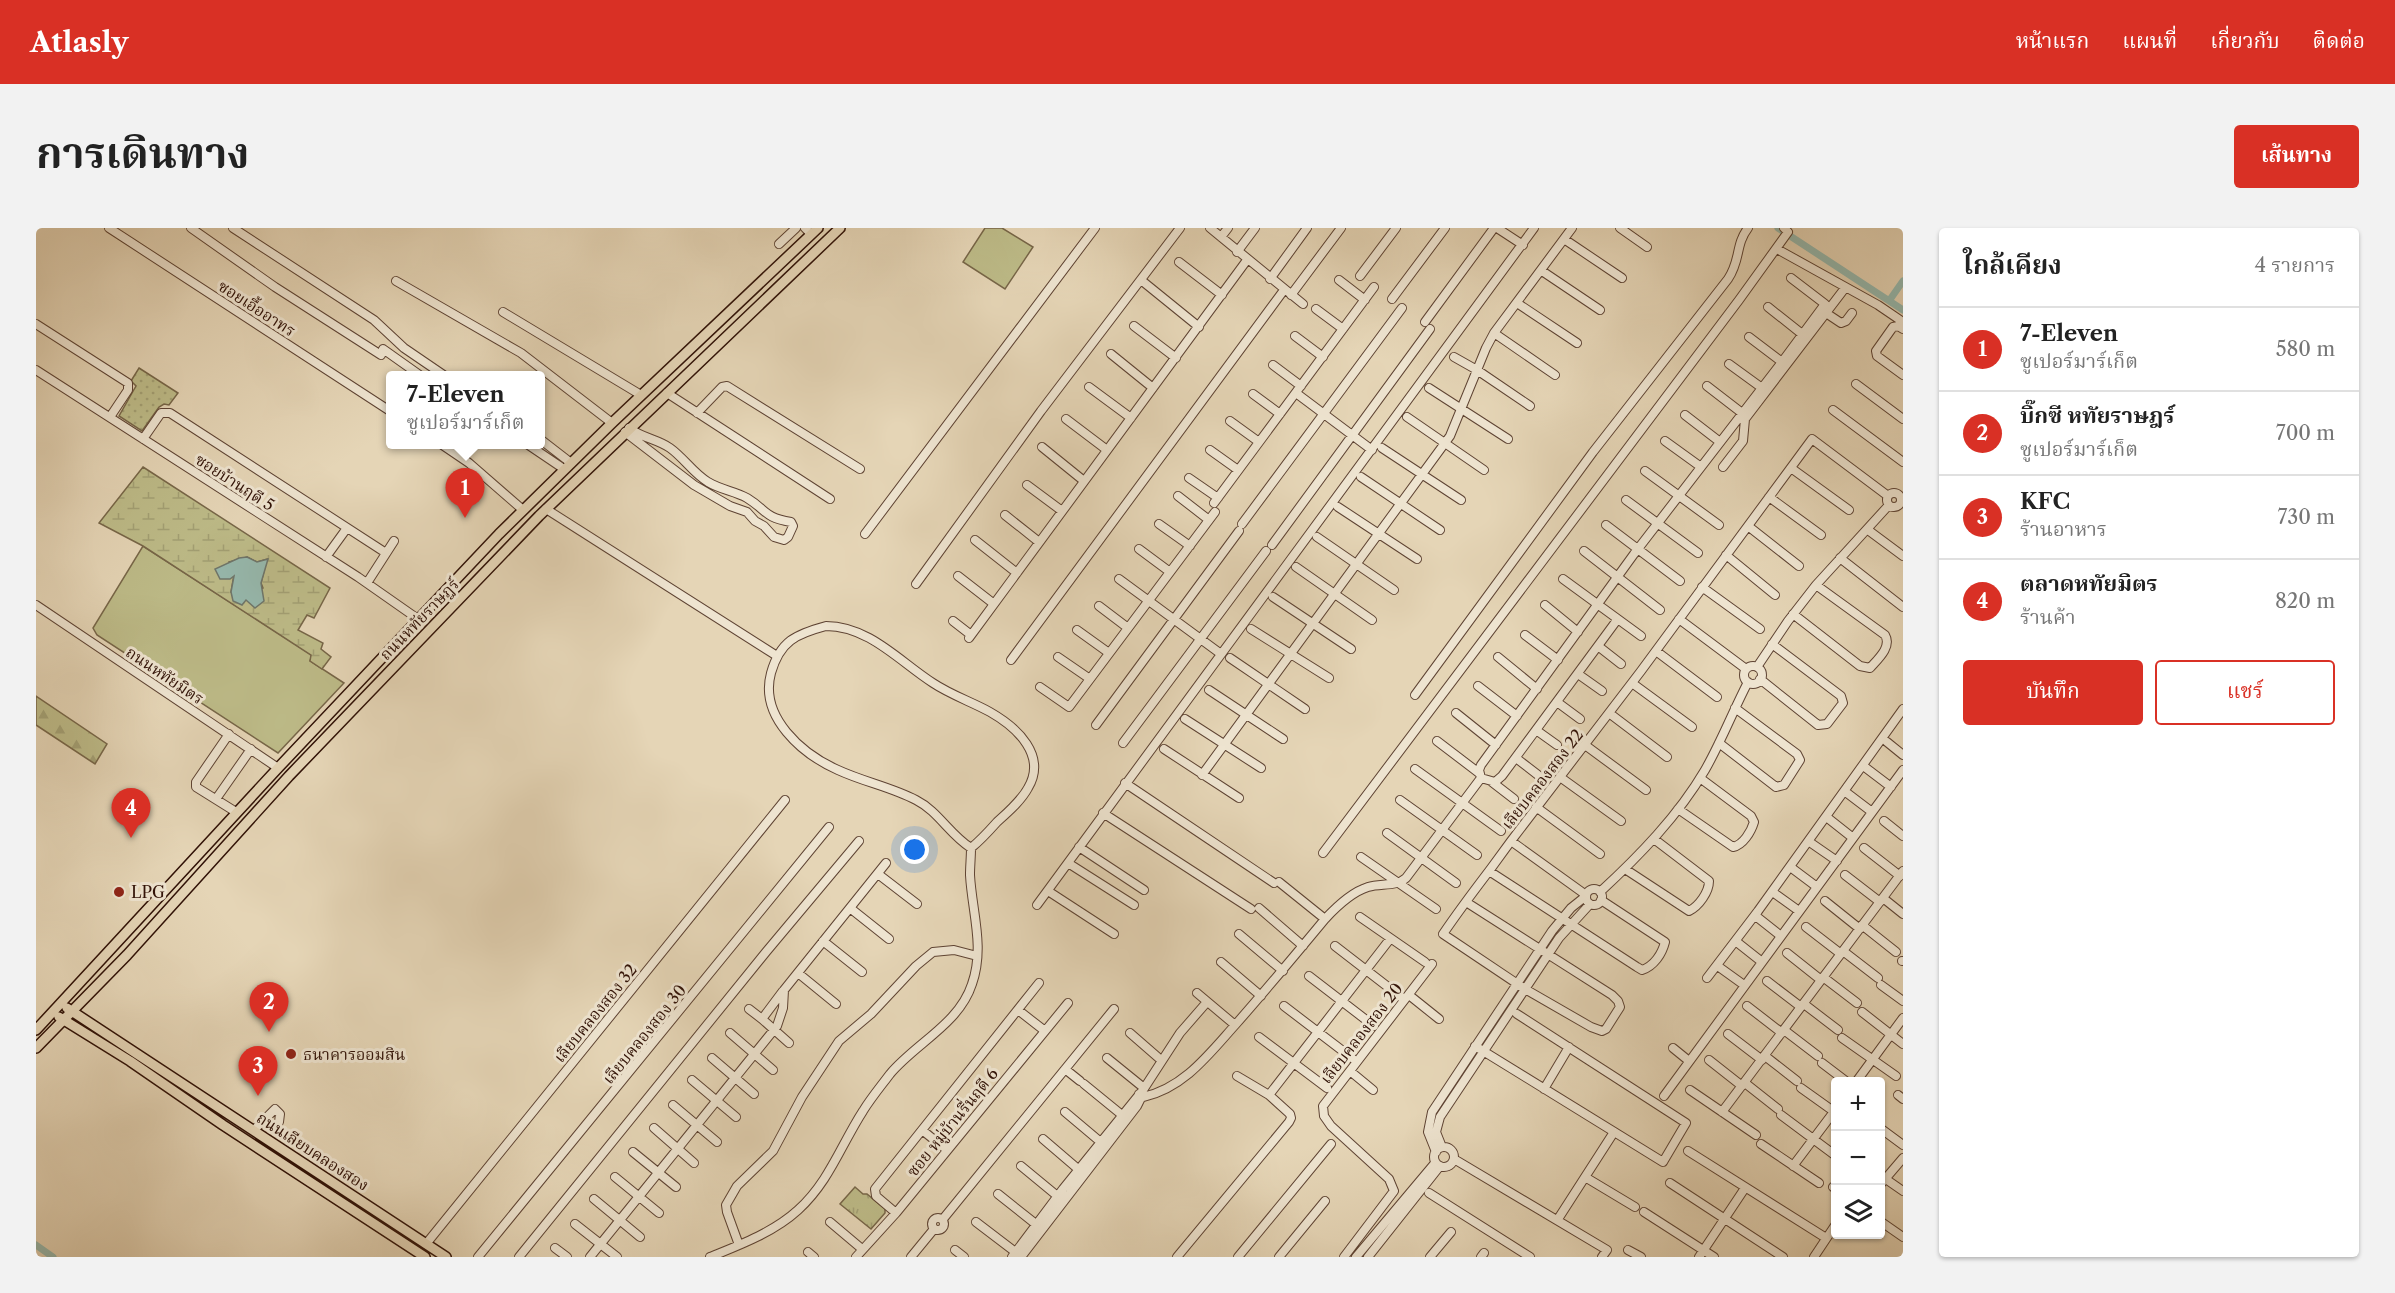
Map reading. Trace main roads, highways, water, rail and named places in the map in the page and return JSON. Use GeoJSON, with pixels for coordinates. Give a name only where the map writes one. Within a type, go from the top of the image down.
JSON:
{"type":"FeatureCollection","features":[{"type":"Feature","properties":{"kind":"main road","name":"ถนนหทัยราษฎร์"},"geometry":{"type":"LineString","coordinates":[[36,1048],[86,999],[289,776],[546,509],[840,228]]}},
{"type":"Feature","properties":{"kind":"main road","name":"ถนนหทัยราษฎร์"},"geometry":{"type":"LineString","coordinates":[[36,1030],[236,812],[523,510],[811,230]]}},
{"type":"Feature","properties":{"kind":"main road"},"geometry":{"type":"LineString","coordinates":[[278,768],[289,776]]}},
{"type":"Feature","properties":{"kind":"main road"},"geometry":{"type":"LineString","coordinates":[[86,999],[85,1008],[91,1023]]}},
{"type":"Feature","properties":{"kind":"main road","name":"ถนนเลียบคลองสอง"},"geometry":{"type":"LineString","coordinates":[[61,1003],[447,1257]]}},
{"type":"Feature","properties":{"kind":"main road","name":"ถนนเลียบคลองสอง"},"geometry":{"type":"LineString","coordinates":[[52,1012],[425,1257]]}},
{"type":"Feature","properties":{"kind":"main road"},"geometry":{"type":"LineString","coordinates":[[55,1029],[80,1029]]}},
{"type":"Feature","properties":{"kind":"main road"},"geometry":{"type":"LineString","coordinates":[[326,1193],[333,1181]]}},
{"type":"Feature","properties":{"kind":"water"},"geometry":{"type":"Polygon","coordinates":[[[247,557],[257,562],[268,559],[261,583],[264,601],[255,608],[246,600],[242,605],[233,601],[231,592],[234,576],[230,579],[220,579],[215,569],[239,558],[247,557]]]}},
{"type":"Feature","properties":{"kind":"waterway"},"geometry":{"type":"LineString","coordinates":[[1778,228],[1903,310]]}},
{"type":"Feature","properties":{"kind":"waterway"},"geometry":{"type":"LineString","coordinates":[[1889,301],[1903,281]]}},
{"type":"Feature","properties":{"kind":"waterway"},"geometry":{"type":"LineString","coordinates":[[36,1245],[53,1257]]}},
{"type":"Feature","properties":{"kind":"place","name":"7-Eleven"},"geometry":{"type":"Point","coordinates":[465,518]}},
{"type":"Feature","properties":{"kind":"place","name":"ตลาดหทัยมิตร"},"geometry":{"type":"Point","coordinates":[131,838]}},
{"type":"Feature","properties":{"kind":"place","name":"LPG"},"geometry":{"type":"Point","coordinates":[119,892]}},
{"type":"Feature","properties":{"kind":"place","name":"บิ๊กซี หทัยราษฎร์"},"geometry":{"type":"Point","coordinates":[269,1032]}},
{"type":"Feature","properties":{"kind":"place","name":"ธนาคารออมสิน"},"geometry":{"type":"Point","coordinates":[291,1054]}},
{"type":"Feature","properties":{"kind":"place","name":"KFC"},"geometry":{"type":"Point","coordinates":[258,1096]}}]}
